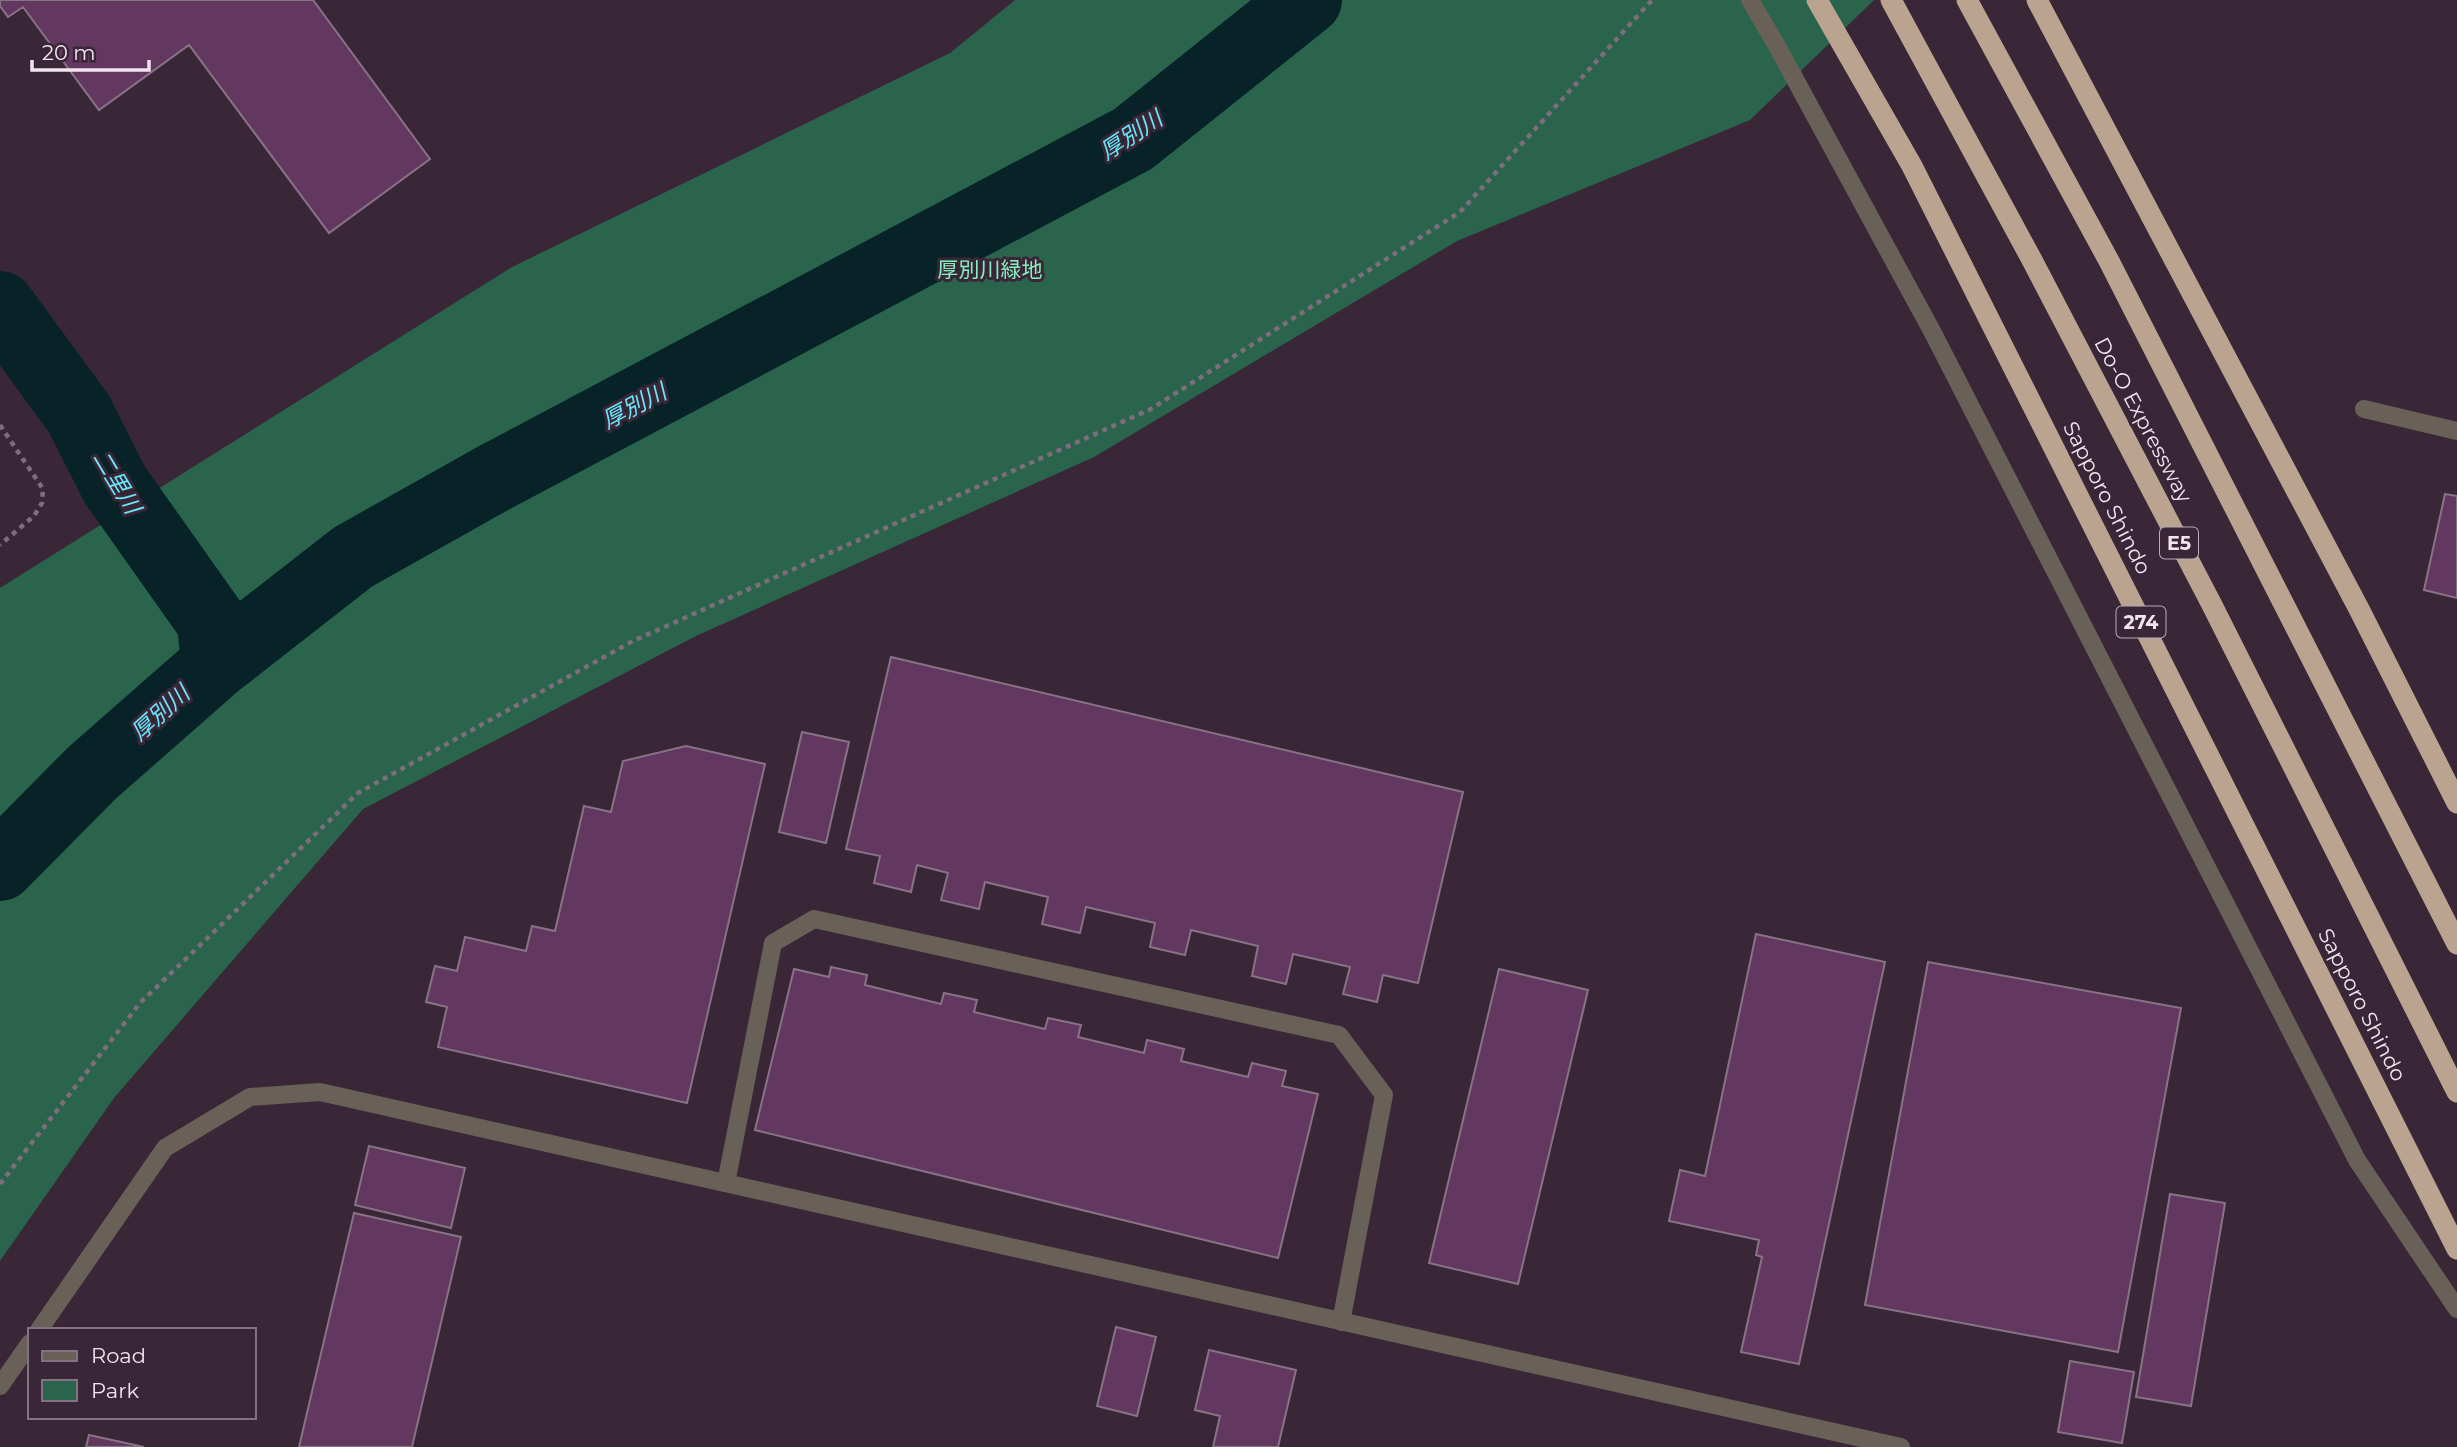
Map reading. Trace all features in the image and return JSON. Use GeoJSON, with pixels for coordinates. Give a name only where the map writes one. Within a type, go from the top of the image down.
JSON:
{"type":"FeatureCollection","features":[{"type":"Feature","properties":{"kind":"highway","name":"Sapporo Shindo"},"geometry":{"type":"LineString","coordinates":[[1817,0],[1912,166],[2457,1249]]}},
{"type":"Feature","properties":{"kind":"highway","name":"Do-O Expressway"},"geometry":{"type":"LineString","coordinates":[[1891,0],[2032,260],[2212,606],[2457,1092]]}},
{"type":"Feature","properties":{"kind":"highway","name":"Do-O Expressway"},"geometry":{"type":"LineString","coordinates":[[1968,0],[2109,261],[2457,944]]}},
{"type":"Feature","properties":{"kind":"highway"},"geometry":{"type":"LineString","coordinates":[[2037,0],[2353,597],[2457,803]]}},
{"type":"Feature","properties":{"kind":"street"},"geometry":{"type":"LineString","coordinates":[[1750,0],[1933,333],[2357,1160],[2457,1309]]}},
{"type":"Feature","properties":{"kind":"street"},"geometry":{"type":"LineString","coordinates":[[2364,409],[2457,431]]}},
{"type":"Feature","properties":{"kind":"street"},"geometry":{"type":"LineString","coordinates":[[726,1184],[773,943],[814,919],[1339,1035],[1384,1095],[1340,1322]]}},
{"type":"Feature","properties":{"kind":"street"},"geometry":{"type":"LineString","coordinates":[[40,1328],[165,1149],[250,1097],[320,1092],[1901,1447]]}},
{"type":"Feature","properties":{"kind":"street"},"geometry":{"type":"LineString","coordinates":[[0,1386],[28,1346]]}},
{"type":"Feature","properties":{"kind":"path"},"geometry":{"type":"LineString","coordinates":[[0,1184],[140,1003],[358,793],[633,641],[1151,409],[1460,212],[1652,0]]}},
{"type":"Feature","properties":{"kind":"path"},"geometry":{"type":"LineString","coordinates":[[0,425],[43,489],[42,503],[34,516],[0,545]]}},
{"type":"Feature","properties":{"kind":"green space","name":"厚別川緑地"},"geometry":{"type":"Polygon","coordinates":[[[1015,0],[1874,0],[1750,120],[1457,241],[1094,457],[696,636],[363,809],[114,1098],[0,1261],[0,588],[512,267],[950,53],[1015,0]]]}},
{"type":"Feature","properties":{"kind":"building"},"geometry":{"type":"Polygon","coordinates":[[[0,0],[313,0],[430,159],[329,233],[189,45],[99,110],[23,7],[8,17],[0,6],[0,0]]]}},
{"type":"Feature","properties":{"kind":"building"},"geometry":{"type":"Polygon","coordinates":[[[2445,494],[2457,496],[2457,598],[2424,590],[2445,494]]]}},
{"type":"Feature","properties":{"kind":"building"},"geometry":{"type":"Polygon","coordinates":[[[891,657],[1463,792],[1418,983],[1383,975],[1377,1002],[1343,994],[1350,967],[1293,954],[1286,984],[1252,976],[1258,946],[1191,930],[1185,955],[1150,947],[1155,923],[1086,907],[1080,933],[1042,924],[1048,897],[985,882],[979,909],[941,900],[948,873],[917,865],[911,892],[874,883],[880,856],[846,849],[891,657]]]}},
{"type":"Feature","properties":{"kind":"building"},"geometry":{"type":"Polygon","coordinates":[[[802,732],[849,742],[826,843],[779,832],[802,732]]]}},
{"type":"Feature","properties":{"kind":"building"},"geometry":{"type":"Polygon","coordinates":[[[686,746],[765,764],[687,1103],[438,1047],[447,1007],[426,1002],[435,966],[457,971],[465,937],[526,951],[532,926],[555,931],[584,806],[611,812],[623,761],[686,746]]]}},
{"type":"Feature","properties":{"kind":"building"},"geometry":{"type":"Polygon","coordinates":[[[1756,934],[1885,962],[1799,1364],[1741,1352],[1762,1257],[1756,1255],[1759,1240],[1669,1221],[1680,1170],[1705,1176],[1756,934]]]}},
{"type":"Feature","properties":{"kind":"building"},"geometry":{"type":"Polygon","coordinates":[[[1928,962],[2181,1008],[2118,1352],[1865,1305],[1928,962]]]}},
{"type":"Feature","properties":{"kind":"building"},"geometry":{"type":"Polygon","coordinates":[[[831,967],[867,975],[865,985],[941,1004],[944,993],[977,1000],[974,1012],[1045,1029],[1048,1018],[1081,1025],[1078,1037],[1144,1053],[1147,1040],[1184,1049],[1181,1061],[1248,1077],[1252,1063],[1286,1071],[1282,1086],[1318,1094],[1278,1258],[755,1130],[794,969],[829,977],[831,967]]]}},
{"type":"Feature","properties":{"kind":"building"},"geometry":{"type":"Polygon","coordinates":[[[1499,969],[1588,990],[1518,1284],[1429,1263],[1499,969]]]}},
{"type":"Feature","properties":{"kind":"building"},"geometry":{"type":"Polygon","coordinates":[[[369,1146],[465,1168],[451,1228],[355,1205],[369,1146]]]}},
{"type":"Feature","properties":{"kind":"building"},"geometry":{"type":"Polygon","coordinates":[[[2170,1194],[2225,1203],[2191,1406],[2136,1397],[2170,1194]]]}},
{"type":"Feature","properties":{"kind":"building"},"geometry":{"type":"Polygon","coordinates":[[[354,1213],[461,1237],[412,1447],[299,1447],[354,1213]]]}},
{"type":"Feature","properties":{"kind":"building"},"geometry":{"type":"Polygon","coordinates":[[[1116,1327],[1156,1337],[1137,1416],[1097,1406],[1116,1327]]]}},
{"type":"Feature","properties":{"kind":"building"},"geometry":{"type":"Polygon","coordinates":[[[1209,1350],[1296,1370],[1278,1447],[1213,1447],[1220,1416],[1195,1410],[1209,1350]]]}},
{"type":"Feature","properties":{"kind":"building"},"geometry":{"type":"Polygon","coordinates":[[[2070,1361],[2134,1372],[2122,1443],[2058,1432],[2070,1361]]]}},
{"type":"Feature","properties":{"kind":"building"},"geometry":{"type":"Polygon","coordinates":[[[89,1435],[144,1447],[86,1447],[89,1435]]]}},
{"type":"Feature","properties":{"kind":"waterway","name":"厚別川"},"geometry":{"type":"LineString","coordinates":[[0,866],[92,773],[216,664],[353,557],[490,480],[1133,139],[1307,0]]}},
{"type":"Feature","properties":{"kind":"waterway","name":"二里川"},"geometry":{"type":"LineString","coordinates":[[0,306],[79,414],[115,485],[212,622],[216,664]]}}]}
